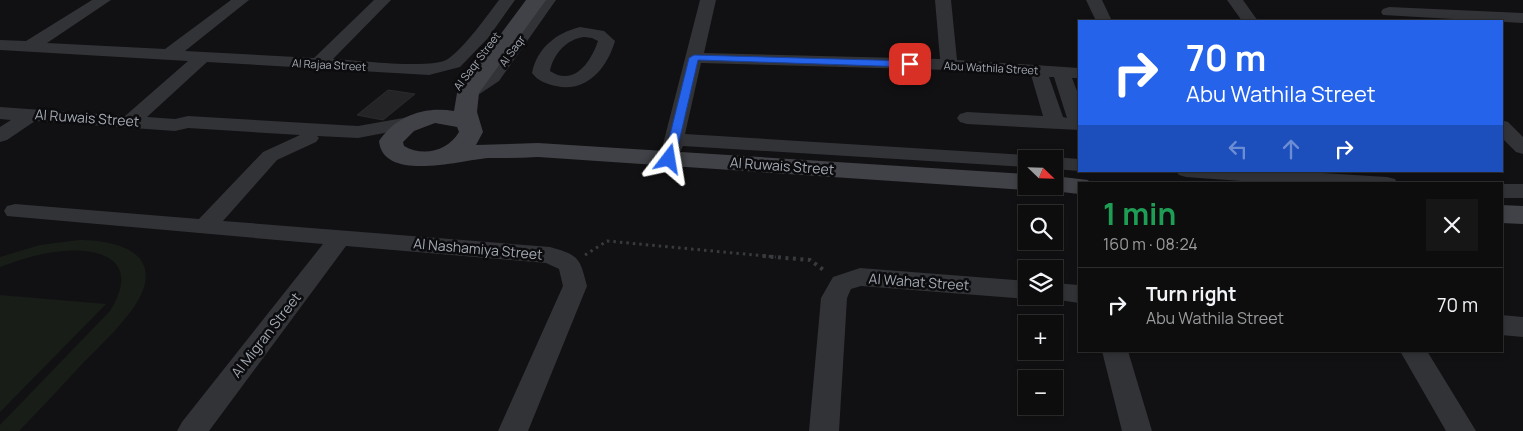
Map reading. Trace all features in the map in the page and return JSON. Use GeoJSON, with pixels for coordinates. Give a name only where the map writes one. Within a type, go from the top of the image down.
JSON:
{"type":"FeatureCollection","features":[{"type":"Feature","properties":{"kind":"street"},"geometry":{"type":"LineString","coordinates":[[29,47],[103,0]]}},
{"type":"Feature","properties":{"kind":"street"},"geometry":{"type":"LineString","coordinates":[[167,56],[241,0]]}},
{"type":"Feature","properties":{"kind":"street"},"geometry":{"type":"LineString","coordinates":[[318,64],[383,0]]}},
{"type":"Feature","properties":{"kind":"street","name":"Al Rajaa Street"},"geometry":{"type":"LineString","coordinates":[[0,45],[429,70],[454,63],[482,34],[507,0]]}},
{"type":"Feature","properties":{"kind":"street","name":"Al Saqr Street"},"geometry":{"type":"LineString","coordinates":[[392,150],[391,141],[397,132],[417,121],[454,92],[524,0]]}},
{"type":"Feature","properties":{"kind":"street","name":"Al Saqr Street"},"geometry":{"type":"LineString","coordinates":[[468,127],[465,101],[468,93],[536,0]]}},
{"type":"Feature","properties":{"kind":"street","name":"Al Saqr"},"geometry":{"type":"LineString","coordinates":[[468,93],[493,76],[548,0]]}},
{"type":"Feature","properties":{"kind":"street"},"geometry":{"type":"LineString","coordinates":[[708,0],[672,149],[1018,161]]}},
{"type":"Feature","properties":{"kind":"street"},"geometry":{"type":"LineString","coordinates":[[944,0],[949,65]]}},
{"type":"Feature","properties":{"kind":"street"},"geometry":{"type":"LineString","coordinates":[[1094,0],[1104,20]]}},
{"type":"Feature","properties":{"kind":"street"},"geometry":{"type":"LineString","coordinates":[[1235,0],[1249,20]]}},
{"type":"Feature","properties":{"kind":"street"},"geometry":{"type":"LineString","coordinates":[[1375,0],[1393,17],[1523,18]]}},
{"type":"Feature","properties":{"kind":"street"},"geometry":{"type":"LineString","coordinates":[[516,44],[555,46]]}},
{"type":"Feature","properties":{"kind":"street"},"geometry":{"type":"LineString","coordinates":[[131,121],[202,58]]}},
{"type":"Feature","properties":{"kind":"street","name":"Abu Wathila Street"},"geometry":{"type":"LineString","coordinates":[[694,58],[949,65],[1070,72]]}},
{"type":"Feature","properties":{"kind":"street"},"geometry":{"type":"LineString","coordinates":[[1038,70],[1055,123]]}},
{"type":"Feature","properties":{"kind":"street"},"geometry":{"type":"LineString","coordinates":[[1070,72],[1078,118]]}},
{"type":"Feature","properties":{"kind":"street","name":"Al Ruwais Street"},"geometry":{"type":"LineString","coordinates":[[0,113],[174,125]]}},
{"type":"Feature","properties":{"kind":"street"},"geometry":{"type":"LineString","coordinates":[[0,136],[31,115]]}},
{"type":"Feature","properties":{"kind":"street","name":"Al Ruwais Street"},"geometry":{"type":"LineString","coordinates":[[417,121],[441,116],[456,117],[468,127],[494,140],[538,150]]}},
{"type":"Feature","properties":{"kind":"street"},"geometry":{"type":"LineString","coordinates":[[967,118],[1078,124]]}},
{"type":"Feature","properties":{"kind":"street"},"geometry":{"type":"LineString","coordinates":[[392,150],[366,143],[178,130],[174,125],[188,122],[358,132],[417,121]]}},
{"type":"Feature","properties":{"kind":"street"},"geometry":{"type":"LineString","coordinates":[[446,156],[460,148],[468,140],[468,127]]}},
{"type":"Feature","properties":{"kind":"street"},"geometry":{"type":"LineString","coordinates":[[1503,128],[1523,148]]}},
{"type":"Feature","properties":{"kind":"street"},"geometry":{"type":"LineString","coordinates":[[261,135],[266,141],[270,156]]}},
{"type":"Feature","properties":{"kind":"street"},"geometry":{"type":"LineString","coordinates":[[204,227],[270,156],[309,138]]}},
{"type":"Feature","properties":{"kind":"street","name":"Al Ruwais Street"},"geometry":{"type":"LineString","coordinates":[[392,150],[400,156],[414,160],[487,151],[672,149],[1018,181]]}},
{"type":"Feature","properties":{"kind":"street"},"geometry":{"type":"LineString","coordinates":[[1063,163],[1078,164]]}},
{"type":"Feature","properties":{"kind":"street"},"geometry":{"type":"LineString","coordinates":[[1201,172],[1356,182]]}},
{"type":"Feature","properties":{"kind":"street"},"geometry":{"type":"LineString","coordinates":[[1063,185],[1078,186]]}},
{"type":"Feature","properties":{"kind":"street"},"geometry":{"type":"LineString","coordinates":[[1503,191],[1523,192]]}},
{"type":"Feature","properties":{"kind":"street","name":"Al Nashamiya Street"},"geometry":{"type":"LineString","coordinates":[[14,211],[550,255],[570,264]]}},
{"type":"Feature","properties":{"kind":"street"},"geometry":{"type":"LineString","coordinates":[[1503,214],[1523,216]]}},
{"type":"Feature","properties":{"kind":"street","name":"Al Migran Street"},"geometry":{"type":"LineString","coordinates":[[192,431],[340,238]]}},
{"type":"Feature","properties":{"kind":"street"},"geometry":{"type":"LineString","coordinates":[[512,431],[575,286],[570,264]]}},
{"type":"Feature","properties":{"kind":"street","name":"Al Wahat Street"},"geometry":{"type":"LineString","coordinates":[[842,283],[860,277],[1018,289]]}},
{"type":"Feature","properties":{"kind":"street"},"geometry":{"type":"LineString","coordinates":[[824,431],[834,298],[842,283]]}},
{"type":"Feature","properties":{"kind":"street"},"geometry":{"type":"LineString","coordinates":[[1063,293],[1078,294]]}},
{"type":"Feature","properties":{"kind":"street"},"geometry":{"type":"LineString","coordinates":[[1503,325],[1523,327]]}},
{"type":"Feature","properties":{"kind":"street"},"geometry":{"type":"LineString","coordinates":[[1115,352],[1137,431]]}},
{"type":"Feature","properties":{"kind":"street"},"geometry":{"type":"LineString","coordinates":[[1414,352],[1461,431]]}},
{"type":"Feature","properties":{"kind":"path"},"geometry":{"type":"LineString","coordinates":[[570,264],[607,241],[810,260],[842,283]]}},
{"type":"Feature","properties":{"kind":"shaded area"},"geometry":{"type":"Polygon","coordinates":[[[79,240],[111,243],[135,254],[143,263],[146,275],[143,289],[134,307],[116,330],[19,431],[0,431],[0,425],[110,311],[119,292],[121,277],[117,266],[109,258],[96,253],[65,251],[48,253],[0,267],[0,257],[40,245],[79,240]]]}},
{"type":"Feature","properties":{"kind":"shaded area"},"geometry":{"type":"Polygon","coordinates":[[[0,295],[106,304],[0,412],[0,295]]]}},
{"type":"Feature","properties":{"kind":"building"},"geometry":{"type":"Polygon","coordinates":[[[388,90],[415,94],[383,120],[357,115],[388,90]]]}},
{"type":"Feature","properties":{"kind":"route"},"geometry":{"type":"LineString","coordinates":[[669,159],[694,58],[910,64]]}}]}
